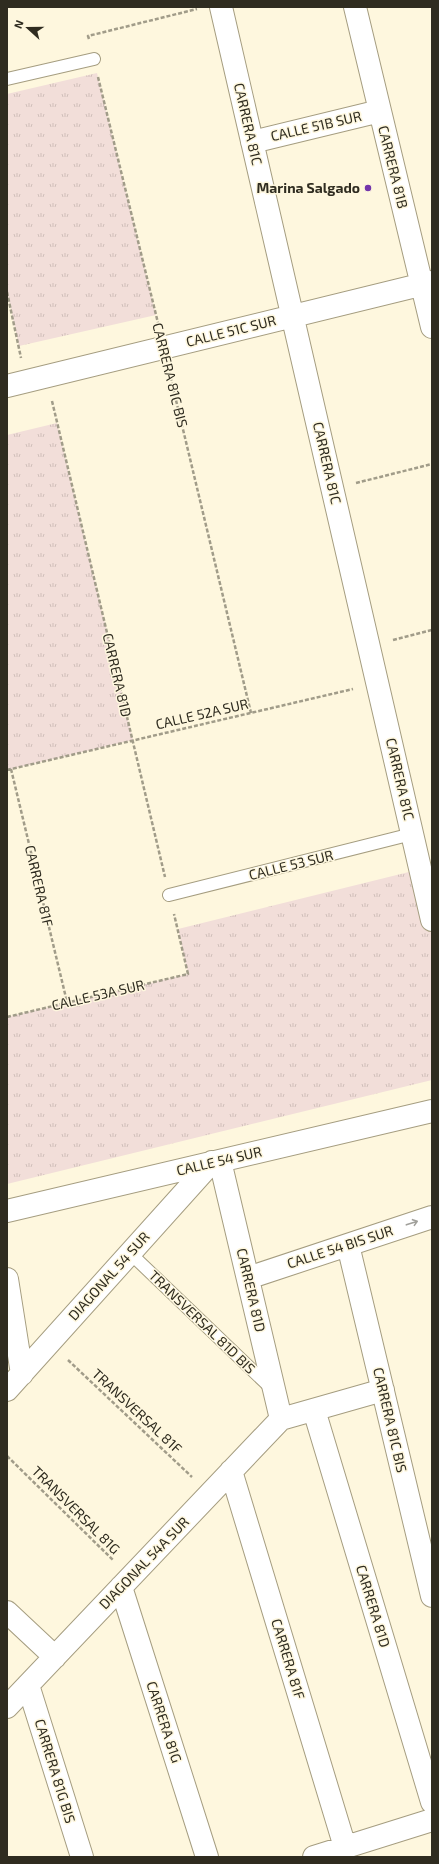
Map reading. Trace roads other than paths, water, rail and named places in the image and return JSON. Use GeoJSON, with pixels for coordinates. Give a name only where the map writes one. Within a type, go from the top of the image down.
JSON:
{"type":"FeatureCollection","features":[{"type":"Feature","properties":{"kind":"street","name":"CARRERA 81C"},"geometry":{"type":"LineString","coordinates":[[221,7],[412,834],[431,910]]}},
{"type":"Feature","properties":{"kind":"street","name":"CARRERA 81B"},"geometry":{"type":"LineString","coordinates":[[355,7],[380,111],[427,284],[432,327]]}},
{"type":"Feature","properties":{"kind":"street","name":"CALLE 51B SUR"},"geometry":{"type":"LineString","coordinates":[[252,142],[380,111]]}},
{"type":"Feature","properties":{"kind":"street","name":"CALLE 51C SUR"},"geometry":{"type":"LineString","coordinates":[[26,381],[427,284]]}},
{"type":"Feature","properties":{"kind":"street","name":"CALLE 54 SUR"},"geometry":{"type":"LineString","coordinates":[[7,1211],[432,1111]]}},
{"type":"Feature","properties":{"kind":"street","name":"DIAGONAL 54 SUR"},"geometry":{"type":"LineString","coordinates":[[7,1390],[130,1253],[216,1162]]}},
{"type":"Feature","properties":{"kind":"street","name":"CARRERA 81D"},"geometry":{"type":"LineString","coordinates":[[216,1162],[248,1278],[281,1419]]}},
{"type":"Feature","properties":{"kind":"street","name":"CALLE 54 BIS SUR"},"geometry":{"type":"LineString","coordinates":[[248,1278],[432,1217]]}},
{"type":"Feature","properties":{"kind":"street","name":"CARRERA 81C BIS"},"geometry":{"type":"LineString","coordinates":[[348,1244],[432,1596]]}},
{"type":"Feature","properties":{"kind":"street"},"geometry":{"type":"LineString","coordinates":[[7,1279],[22,1374]]}},
{"type":"Feature","properties":{"kind":"street"},"geometry":{"type":"LineString","coordinates":[[281,1419],[383,1390]]}},
{"type":"Feature","properties":{"kind":"street","name":"CARRERA 81D"},"geometry":{"type":"LineString","coordinates":[[314,1410],[432,1802]]}},
{"type":"Feature","properties":{"kind":"street","name":"DIAGONAL 54A SUR"},"geometry":{"type":"LineString","coordinates":[[7,1707],[281,1419]]}},
{"type":"Feature","properties":{"kind":"street","name":"CARRERA 81F"},"geometry":{"type":"LineString","coordinates":[[232,1471],[345,1847]]}},
{"type":"Feature","properties":{"kind":"street","name":"CARRERA 81G"},"geometry":{"type":"LineString","coordinates":[[126,1582],[207,1857]]}},
{"type":"Feature","properties":{"kind":"street"},"geometry":{"type":"LineString","coordinates":[[7,1612],[55,1657]]}},
{"type":"Feature","properties":{"kind":"street","name":"CARRERA 81G BIS"},"geometry":{"type":"LineString","coordinates":[[28,1685],[82,1857]]}},
{"type":"Feature","properties":{"kind":"street"},"geometry":{"type":"LineString","coordinates":[[314,1857],[432,1820]]}},
{"type":"Feature","properties":{"kind":"lane"},"geometry":{"type":"LineString","coordinates":[[7,79],[94,59]]}},
{"type":"Feature","properties":{"kind":"lane","name":"CALLE 53 SUR"},"geometry":{"type":"LineString","coordinates":[[169,895],[412,834]]}},
{"type":"Feature","properties":{"kind":"lane","name":"TRANSVERSAL 81D BIS"},"geometry":{"type":"LineString","coordinates":[[130,1253],[274,1390]]}},
{"type":"Feature","properties":{"kind":"place","name":"Marina Salgado"},"geometry":{"type":"Point","coordinates":[368,188]}}]}
